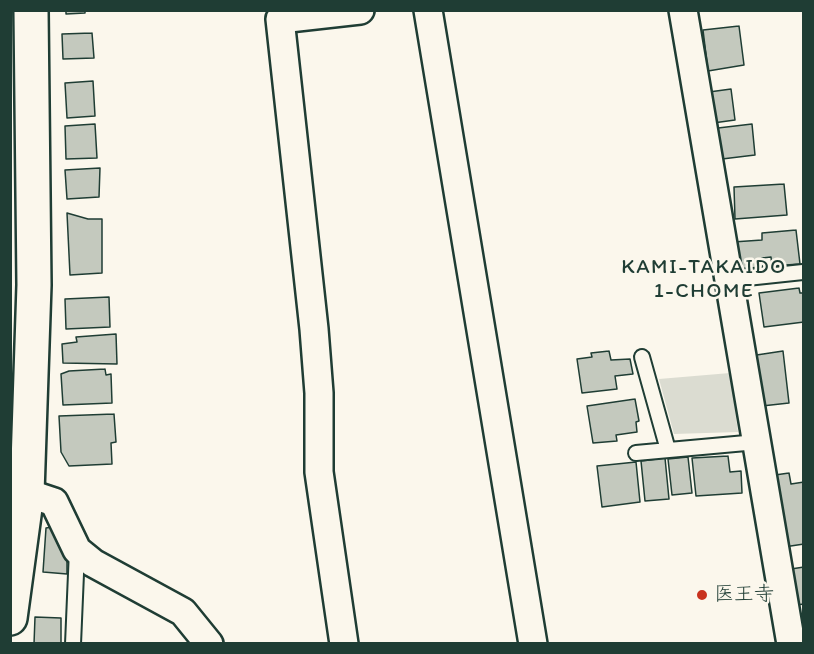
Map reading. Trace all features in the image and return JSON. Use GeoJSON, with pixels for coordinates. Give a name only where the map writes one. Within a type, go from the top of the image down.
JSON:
{"type":"FeatureCollection","features":[{"type":"Feature","properties":{"kind":"main road"},"geometry":{"type":"LineString","coordinates":[[10,618],[27,493],[34,285],[31,10]]}},
{"type":"Feature","properties":{"kind":"street"},"geometry":{"type":"LineString","coordinates":[[344,644],[319,472],[320,393],[280,19],[360,10]]}},
{"type":"Feature","properties":{"kind":"street"},"geometry":{"type":"LineString","coordinates":[[428,10],[533,644]]}},
{"type":"Feature","properties":{"kind":"street"},"geometry":{"type":"LineString","coordinates":[[683,10],[791,644]]}},
{"type":"Feature","properties":{"kind":"street"},"geometry":{"type":"LineString","coordinates":[[27,493],[54,502],[77,550],[93,563],[183,612],[209,644]]}},
{"type":"Feature","properties":{"kind":"lane"},"geometry":{"type":"LineString","coordinates":[[728,280],[802,272]]}},
{"type":"Feature","properties":{"kind":"lane"},"geometry":{"type":"LineString","coordinates":[[642,357],[668,450]]}},
{"type":"Feature","properties":{"kind":"lane"},"geometry":{"type":"LineString","coordinates":[[636,453],[757,442]]}},
{"type":"Feature","properties":{"kind":"lane"},"geometry":{"type":"LineString","coordinates":[[73,644],[77,550]]}},
{"type":"Feature","properties":{"kind":"shaded area"},"geometry":{"type":"Polygon","coordinates":[[[730,373],[738,432],[674,434],[659,379],[730,373]]]}},
{"type":"Feature","properties":{"kind":"building"},"geometry":{"type":"Polygon","coordinates":[[[66,10],[85,10],[85,13],[66,14],[66,10]]]}},
{"type":"Feature","properties":{"kind":"building"},"geometry":{"type":"Polygon","coordinates":[[[739,26],[744,65],[708,71],[703,30],[739,26]]]}},
{"type":"Feature","properties":{"kind":"building"},"geometry":{"type":"Polygon","coordinates":[[[92,33],[94,58],[63,59],[62,34],[92,33]]]}},
{"type":"Feature","properties":{"kind":"building"},"geometry":{"type":"Polygon","coordinates":[[[93,81],[95,116],[67,118],[65,83],[93,81]]]}},
{"type":"Feature","properties":{"kind":"building"},"geometry":{"type":"Polygon","coordinates":[[[731,89],[735,120],[713,123],[709,92],[731,89]]]}},
{"type":"Feature","properties":{"kind":"building"},"geometry":{"type":"Polygon","coordinates":[[[95,124],[97,158],[66,159],[65,126],[95,124]]]}},
{"type":"Feature","properties":{"kind":"building"},"geometry":{"type":"Polygon","coordinates":[[[752,124],[755,155],[722,159],[718,128],[752,124]]]}},
{"type":"Feature","properties":{"kind":"building"},"geometry":{"type":"Polygon","coordinates":[[[100,168],[99,197],[67,199],[65,170],[100,168]]]}},
{"type":"Feature","properties":{"kind":"building"},"geometry":{"type":"Polygon","coordinates":[[[784,184],[787,215],[735,219],[734,187],[784,184]]]}},
{"type":"Feature","properties":{"kind":"building"},"geometry":{"type":"Polygon","coordinates":[[[67,213],[88,219],[102,219],[102,273],[70,275],[67,213]]]}},
{"type":"Feature","properties":{"kind":"building"},"geometry":{"type":"Polygon","coordinates":[[[796,230],[800,264],[772,266],[771,257],[762,258],[763,267],[735,269],[733,242],[762,240],[762,233],[796,230]]]}},
{"type":"Feature","properties":{"kind":"building"},"geometry":{"type":"Polygon","coordinates":[[[799,288],[800,293],[804,293],[804,322],[764,327],[759,293],[799,288]]]}},
{"type":"Feature","properties":{"kind":"building"},"geometry":{"type":"Polygon","coordinates":[[[109,297],[110,327],[66,329],[65,299],[109,297]]]}},
{"type":"Feature","properties":{"kind":"building"},"geometry":{"type":"Polygon","coordinates":[[[116,334],[117,364],[63,363],[62,344],[77,342],[76,337],[116,334]]]}},
{"type":"Feature","properties":{"kind":"building"},"geometry":{"type":"Polygon","coordinates":[[[609,351],[611,360],[630,359],[633,374],[615,376],[617,389],[582,393],[577,359],[592,357],[591,353],[609,351]]]}},
{"type":"Feature","properties":{"kind":"building"},"geometry":{"type":"Polygon","coordinates":[[[783,351],[789,403],[762,406],[750,356],[783,351]]]}},
{"type":"Feature","properties":{"kind":"building"},"geometry":{"type":"Polygon","coordinates":[[[105,369],[106,375],[111,374],[112,403],[63,405],[61,374],[69,371],[105,369]]]}},
{"type":"Feature","properties":{"kind":"building"},"geometry":{"type":"Polygon","coordinates":[[[635,399],[639,421],[636,422],[637,432],[616,435],[617,441],[593,443],[587,406],[635,399]]]}},
{"type":"Feature","properties":{"kind":"building"},"geometry":{"type":"Polygon","coordinates":[[[114,414],[116,442],[111,443],[112,464],[69,466],[61,452],[59,416],[114,414]]]}},
{"type":"Feature","properties":{"kind":"building"},"geometry":{"type":"Polygon","coordinates":[[[728,456],[730,472],[741,471],[742,493],[696,496],[692,458],[728,456]]]}},
{"type":"Feature","properties":{"kind":"building"},"geometry":{"type":"Polygon","coordinates":[[[688,457],[692,493],[672,495],[668,459],[688,457]]]}},
{"type":"Feature","properties":{"kind":"building"},"geometry":{"type":"Polygon","coordinates":[[[665,458],[669,499],[645,501],[641,461],[665,458]]]}},
{"type":"Feature","properties":{"kind":"building"},"geometry":{"type":"Polygon","coordinates":[[[636,462],[640,502],[602,507],[597,466],[636,462]]]}},
{"type":"Feature","properties":{"kind":"building"},"geometry":{"type":"Polygon","coordinates":[[[789,473],[791,484],[804,482],[804,544],[784,547],[775,475],[789,473]]]}},
{"type":"Feature","properties":{"kind":"building"},"geometry":{"type":"Polygon","coordinates":[[[52,527],[67,561],[67,574],[43,572],[46,528],[52,527]]]}},
{"type":"Feature","properties":{"kind":"building"},"geometry":{"type":"Polygon","coordinates":[[[804,567],[804,604],[796,605],[791,569],[804,567]]]}},
{"type":"Feature","properties":{"kind":"building"},"geometry":{"type":"Polygon","coordinates":[[[35,617],[61,618],[61,644],[34,644],[35,617]]]}},
{"type":"Feature","properties":{"kind":"place","name":"医王寺"},"geometry":{"type":"Point","coordinates":[702,595]}},
{"type":"Feature","properties":{"kind":"district","name":"KAMI-TAKAIDO 1-CHOME"},"geometry":{"type":"Point","coordinates":[704,280]}}]}
